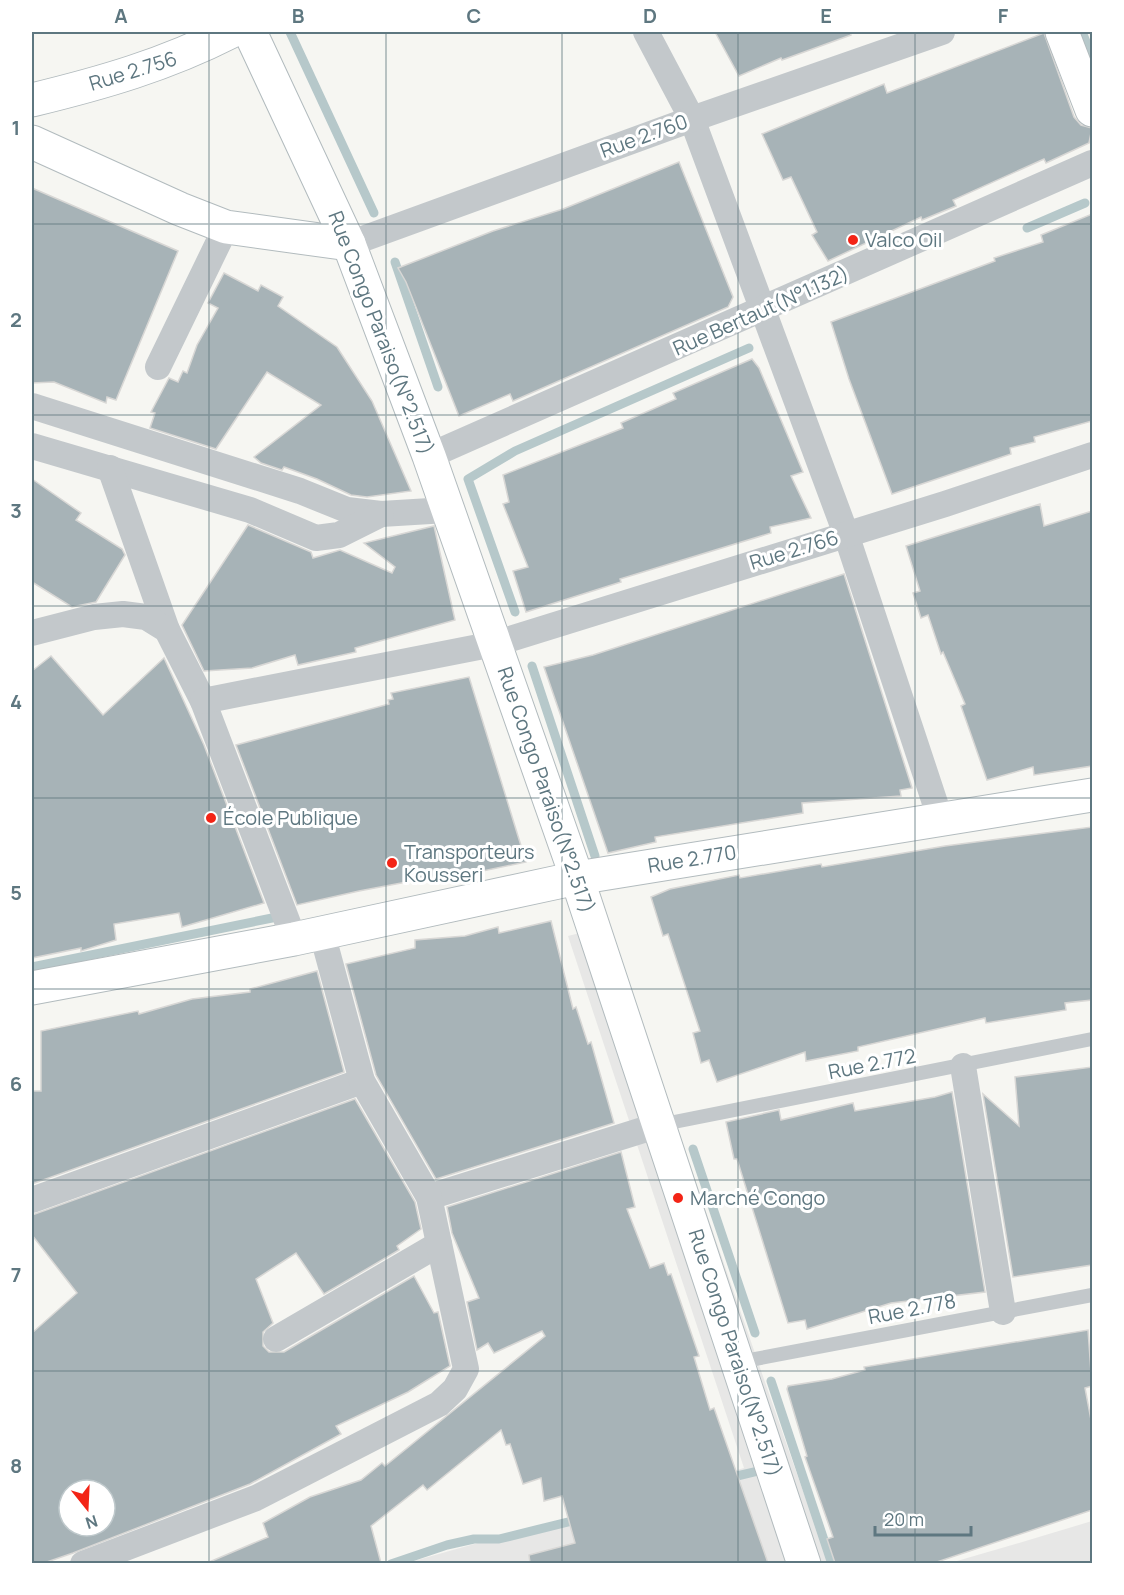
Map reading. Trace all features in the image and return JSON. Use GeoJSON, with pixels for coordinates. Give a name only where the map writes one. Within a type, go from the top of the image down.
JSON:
{"type":"FeatureCollection","features":[{"type":"Feature","properties":{"kind":"street","name":"Rue 2.756"},"geometry":{"type":"LineString","coordinates":[[32,100],[150,68],[186,54],[230,32]]}},
{"type":"Feature","properties":{"kind":"street","name":"Rue Congo Paraiso(N°2.517)"},"geometry":{"type":"LineString","coordinates":[[250,32],[349,244],[429,456],[577,878],[804,1563]]}},
{"type":"Feature","properties":{"kind":"street"},"geometry":{"type":"LineString","coordinates":[[646,32],[692,118],[846,534],[940,818]]}},
{"type":"Feature","properties":{"kind":"street","name":"Rue 2.760"},"geometry":{"type":"LineString","coordinates":[[349,244],[692,118],[942,32]]}},
{"type":"Feature","properties":{"kind":"street"},"geometry":{"type":"LineString","coordinates":[[1062,32],[1092,110]]}},
{"type":"Feature","properties":{"kind":"street"},"geometry":{"type":"LineString","coordinates":[[32,142],[226,227],[349,244]]}},
{"type":"Feature","properties":{"kind":"street","name":"Rue Bertaut(N°1.132)"},"geometry":{"type":"LineString","coordinates":[[429,456],[763,311],[1092,163]]}},
{"type":"Feature","properties":{"kind":"street"},"geometry":{"type":"LineString","coordinates":[[158,366],[226,227]]}},
{"type":"Feature","properties":{"kind":"street"},"geometry":{"type":"LineString","coordinates":[[32,406],[300,490],[347,510],[381,514],[447,510]]}},
{"type":"Feature","properties":{"kind":"street"},"geometry":{"type":"LineString","coordinates":[[32,447],[250,510],[316,538],[339,535],[381,514]]}},
{"type":"Feature","properties":{"kind":"street","name":"Rue 2.766"},"geometry":{"type":"LineString","coordinates":[[203,701],[494,644],[945,504],[1092,455]]}},
{"type":"Feature","properties":{"kind":"street"},"geometry":{"type":"LineString","coordinates":[[83,1563],[256,1498],[439,1404],[455,1389],[466,1369],[429,1197],[362,1081],[308,936],[203,701],[167,630],[110,468]]}},
{"type":"Feature","properties":{"kind":"street"},"geometry":{"type":"LineString","coordinates":[[32,633],[94,617],[123,614],[146,617],[167,630]]}},
{"type":"Feature","properties":{"kind":"street","name":"Rue 2.770"},"geometry":{"type":"LineString","coordinates":[[32,988],[308,936],[577,878],[1092,795]]}},
{"type":"Feature","properties":{"kind":"street"},"geometry":{"type":"LineString","coordinates":[[963,1066],[1003,1312]]}},
{"type":"Feature","properties":{"kind":"street"},"geometry":{"type":"LineString","coordinates":[[32,1200],[362,1081]]}},
{"type":"Feature","properties":{"kind":"street"},"geometry":{"type":"LineString","coordinates":[[429,1197],[659,1125]]}},
{"type":"Feature","properties":{"kind":"street"},"geometry":{"type":"LineString","coordinates":[[276,1339],[439,1244]]}},
{"type":"Feature","properties":{"kind":"lane","name":"Rue 2.772"},"geometry":{"type":"LineString","coordinates":[[659,1125],[1092,1039]]}},
{"type":"Feature","properties":{"kind":"lane","name":"Rue 2.778"},"geometry":{"type":"LineString","coordinates":[[739,1362],[1092,1294]]}},
{"type":"Feature","properties":{"kind":"shaded area","name":"Marché Congo"},"geometry":{"type":"Polygon","coordinates":[[[607,926],[829,1563],[403,1564],[744,1468],[568,936],[607,926]]]}},
{"type":"Feature","properties":{"kind":"shaded area"},"geometry":{"type":"Polygon","coordinates":[[[1092,1521],[1092,1563],[950,1563],[1019,1543],[1092,1521]]]}},
{"type":"Feature","properties":{"kind":"building"},"geometry":{"type":"Polygon","coordinates":[[[715,32],[850,32],[851,35],[782,60],[781,58],[739,76],[715,32]]]}},
{"type":"Feature","properties":{"kind":"building"},"geometry":{"type":"Polygon","coordinates":[[[1044,33],[1074,117],[1081,125],[1092,128],[1089,143],[1046,163],[1044,159],[953,200],[956,206],[922,220],[921,217],[828,261],[812,235],[817,232],[791,177],[783,180],[762,134],[884,84],[887,93],[1044,33]]]}},
{"type":"Feature","properties":{"kind":"building"},"geometry":{"type":"Polygon","coordinates":[[[679,162],[733,297],[728,307],[513,401],[510,394],[459,416],[406,282],[398,268],[493,231],[563,209],[679,162]]]}},
{"type":"Feature","properties":{"kind":"building"},"geometry":{"type":"Polygon","coordinates":[[[32,188],[178,251],[116,400],[107,397],[106,403],[54,382],[32,383],[32,188]]]}},
{"type":"Feature","properties":{"kind":"building"},"geometry":{"type":"Polygon","coordinates":[[[1092,214],[1092,421],[1034,437],[1035,442],[1010,448],[1011,454],[892,494],[849,379],[831,322],[995,261],[994,258],[1043,242],[1041,235],[1092,214]]]}},
{"type":"Feature","properties":{"kind":"building"},"geometry":{"type":"Polygon","coordinates":[[[224,273],[258,291],[261,285],[283,297],[278,306],[337,347],[372,401],[411,491],[367,497],[351,495],[284,467],[282,470],[261,463],[254,457],[321,405],[267,372],[216,449],[150,428],[155,413],[151,412],[169,378],[178,382],[183,371],[187,373],[197,345],[218,308],[208,303],[224,273]]]}},
{"type":"Feature","properties":{"kind":"building"},"geometry":{"type":"Polygon","coordinates":[[[752,359],[759,368],[803,472],[791,476],[811,518],[770,527],[771,533],[620,579],[621,582],[526,612],[513,571],[528,567],[503,504],[509,502],[503,475],[623,428],[621,423],[676,399],[673,393],[752,359]]]}},
{"type":"Feature","properties":{"kind":"building"},"geometry":{"type":"Polygon","coordinates":[[[32,479],[81,513],[76,520],[122,549],[125,555],[96,602],[72,607],[32,582],[32,479]]]}},
{"type":"Feature","properties":{"kind":"building"},"geometry":{"type":"Polygon","coordinates":[[[1040,504],[1044,526],[1092,511],[1092,766],[1034,775],[1033,767],[987,780],[961,706],[965,704],[943,652],[941,654],[928,615],[921,618],[913,593],[920,591],[906,546],[1040,504]]]}},
{"type":"Feature","properties":{"kind":"building"},"geometry":{"type":"Polygon","coordinates":[[[248,525],[311,552],[313,558],[340,550],[392,573],[395,567],[364,543],[434,526],[455,620],[355,648],[356,652],[298,665],[295,655],[252,668],[204,671],[182,625],[248,525]]]}},
{"type":"Feature","properties":{"kind":"building"},"geometry":{"type":"Polygon","coordinates":[[[844,574],[912,788],[900,790],[901,796],[802,803],[803,813],[655,837],[656,842],[608,853],[544,667],[593,655],[844,574]]]}},
{"type":"Feature","properties":{"kind":"building"},"geometry":{"type":"Polygon","coordinates":[[[51,656],[103,715],[164,658],[204,745],[264,903],[182,927],[179,913],[114,924],[116,940],[81,951],[81,948],[32,958],[32,671],[51,656]]]}},
{"type":"Feature","properties":{"kind":"building"},"geometry":{"type":"Polygon","coordinates":[[[469,677],[526,862],[459,876],[454,873],[297,905],[236,745],[389,704],[388,700],[393,699],[391,693],[469,677]]]}},
{"type":"Feature","properties":{"kind":"building"},"geometry":{"type":"Polygon","coordinates":[[[1092,827],[1092,1000],[1065,1003],[1066,1010],[986,1023],[985,1018],[858,1047],[858,1051],[806,1061],[805,1052],[717,1082],[709,1060],[701,1063],[693,1033],[700,1031],[668,934],[663,936],[651,897],[670,889],[739,875],[740,878],[821,864],[822,867],[945,846],[1092,827]]]}},
{"type":"Feature","properties":{"kind":"building"},"geometry":{"type":"Polygon","coordinates":[[[551,921],[573,1009],[576,1007],[588,1044],[591,1042],[614,1123],[436,1179],[376,1075],[346,964],[415,948],[415,940],[465,936],[498,927],[499,933],[551,921]]]}},
{"type":"Feature","properties":{"kind":"building"},"geometry":{"type":"Polygon","coordinates":[[[317,971],[344,1072],[32,1184],[32,1091],[41,1091],[41,1031],[138,1011],[139,1014],[192,999],[250,992],[250,989],[317,971]]]}},
{"type":"Feature","properties":{"kind":"building"},"geometry":{"type":"Polygon","coordinates":[[[1092,1067],[1092,1265],[1013,1277],[983,1094],[1019,1126],[1015,1077],[1092,1067]]]}},
{"type":"Feature","properties":{"kind":"building"},"geometry":{"type":"Polygon","coordinates":[[[952,1092],[985,1292],[891,1303],[807,1329],[805,1320],[788,1323],[737,1159],[734,1159],[726,1122],[779,1110],[781,1120],[853,1103],[855,1111],[952,1092]]]}},
{"type":"Feature","properties":{"kind":"building"},"geometry":{"type":"Polygon","coordinates":[[[355,1099],[415,1202],[421,1229],[397,1246],[399,1250],[324,1294],[296,1253],[256,1279],[273,1323],[263,1332],[263,1346],[269,1352],[284,1352],[414,1276],[434,1313],[438,1312],[450,1366],[408,1392],[336,1426],[341,1434],[250,1484],[117,1536],[117,1478],[57,1478],[57,1538],[111,1538],[44,1563],[32,1563],[32,1333],[77,1293],[32,1235],[32,1215],[355,1099]]]}},
{"type":"Feature","properties":{"kind":"building"},"geometry":{"type":"Polygon","coordinates":[[[621,1152],[635,1207],[627,1209],[650,1268],[664,1263],[668,1275],[671,1274],[699,1356],[694,1357],[710,1410],[714,1408],[768,1563],[530,1563],[529,1555],[575,1543],[562,1496],[544,1501],[541,1478],[523,1484],[510,1444],[506,1445],[501,1430],[427,1490],[423,1485],[371,1526],[381,1563],[207,1563],[268,1537],[263,1523],[310,1497],[361,1480],[382,1463],[385,1466],[545,1336],[542,1331],[494,1353],[488,1343],[477,1350],[467,1302],[479,1298],[452,1233],[447,1207],[621,1152]]]}},
{"type":"Feature","properties":{"kind":"building"},"geometry":{"type":"Polygon","coordinates":[[[1088,1330],[1092,1386],[1085,1388],[1092,1425],[1092,1510],[934,1563],[835,1563],[827,1539],[833,1537],[805,1457],[807,1456],[788,1386],[832,1379],[865,1370],[864,1367],[1088,1330]]]}},
{"type":"Feature","properties":{"kind":"waterway"},"geometry":{"type":"LineString","coordinates":[[290,32],[374,213]]}},
{"type":"Feature","properties":{"kind":"waterway"},"geometry":{"type":"LineString","coordinates":[[1082,32],[1092,56]]}},
{"type":"Feature","properties":{"kind":"waterway"},"geometry":{"type":"LineString","coordinates":[[1027,228],[1085,203]]}},
{"type":"Feature","properties":{"kind":"waterway"},"geometry":{"type":"LineString","coordinates":[[395,262],[438,387]]}},
{"type":"Feature","properties":{"kind":"waterway"},"geometry":{"type":"LineString","coordinates":[[515,612],[468,479],[515,451],[749,348]]}},
{"type":"Feature","properties":{"kind":"waterway"},"geometry":{"type":"LineString","coordinates":[[532,666],[595,856]]}},
{"type":"Feature","properties":{"kind":"waterway"},"geometry":{"type":"LineString","coordinates":[[32,967],[282,916]]}},
{"type":"Feature","properties":{"kind":"waterway"},"geometry":{"type":"LineString","coordinates":[[693,1149],[755,1333]]}},
{"type":"Feature","properties":{"kind":"waterway"},"geometry":{"type":"LineString","coordinates":[[771,1381],[832,1564]]}},
{"type":"Feature","properties":{"kind":"waterway"},"geometry":{"type":"LineString","coordinates":[[737,1476],[767,1469]]}},
{"type":"Feature","properties":{"kind":"waterway"},"geometry":{"type":"LineString","coordinates":[[391,1564],[447,1545],[474,1539],[499,1539],[580,1519]]}},
{"type":"Feature","properties":{"kind":"place","name":"Valco Oil"},"geometry":{"type":"Point","coordinates":[853,240]}},
{"type":"Feature","properties":{"kind":"place","name":"École Publique"},"geometry":{"type":"Point","coordinates":[211,818]}},
{"type":"Feature","properties":{"kind":"place","name":"Transporteurs Kousseri"},"geometry":{"type":"Point","coordinates":[392,863]}},
{"type":"Feature","properties":{"kind":"place","name":"Marché Congo"},"geometry":{"type":"Point","coordinates":[678,1198]}}]}
